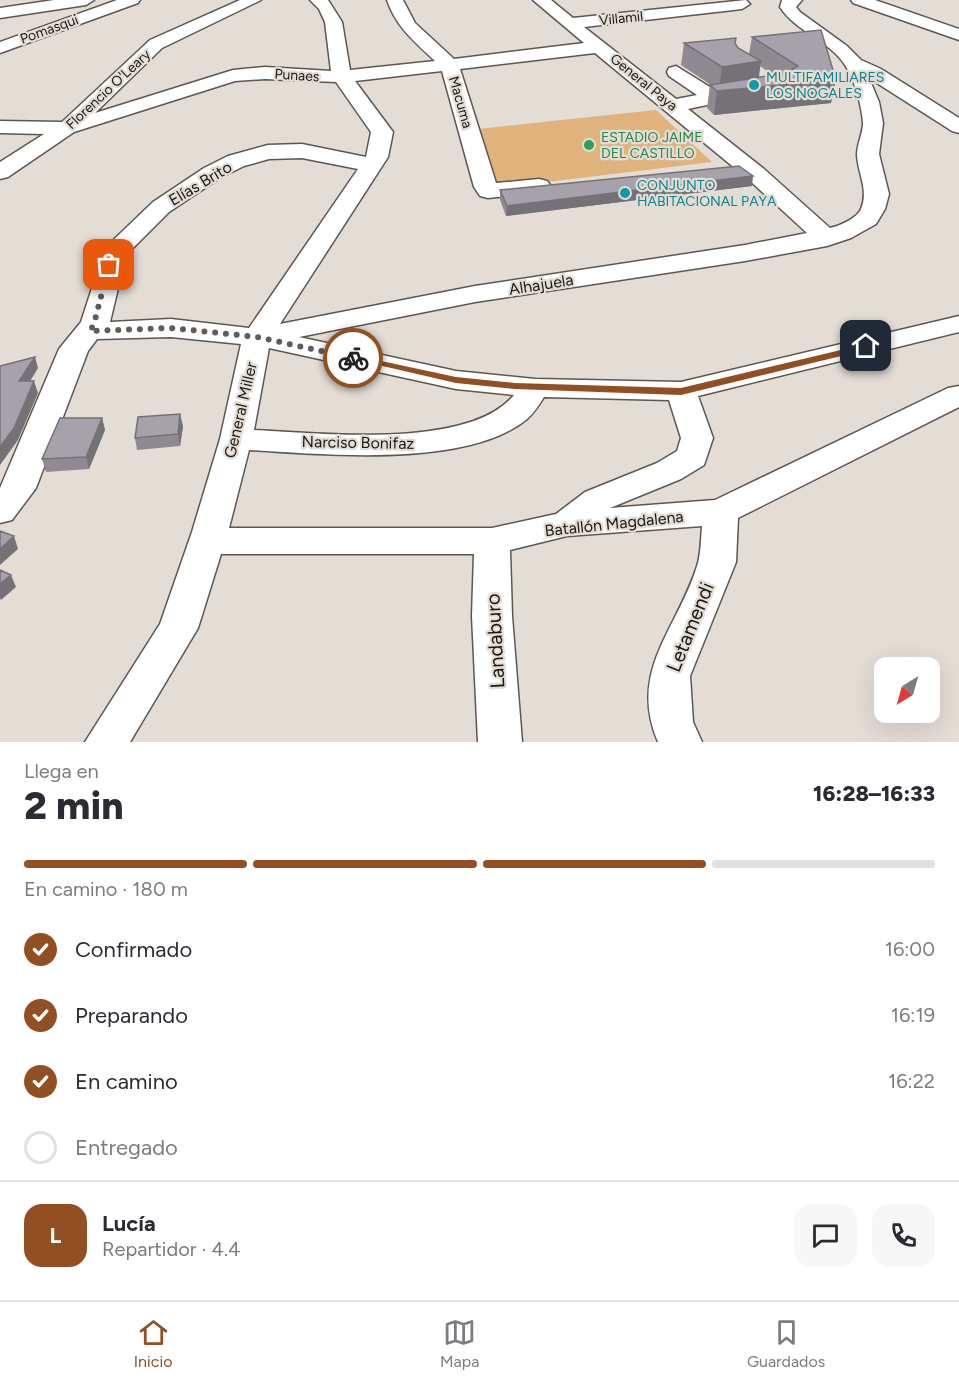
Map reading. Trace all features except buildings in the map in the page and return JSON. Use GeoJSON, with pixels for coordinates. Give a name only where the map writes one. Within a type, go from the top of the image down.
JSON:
{"type":"FeatureCollection","features":[{"type":"Feature","properties":{"kind":"street"},"geometry":{"type":"LineString","coordinates":[[0,13],[86,0]]}},
{"type":"Feature","properties":{"kind":"street","name":"Pomasqui"},"geometry":{"type":"LineString","coordinates":[[0,48],[132,0]]}},
{"type":"Feature","properties":{"kind":"street","name":"Florencio O'Leary"},"geometry":{"type":"LineString","coordinates":[[0,172],[67,128],[156,44],[253,0]]}},
{"type":"Feature","properties":{"kind":"street","name":"General Miller"},"geometry":{"type":"LineString","coordinates":[[107,742],[178,628],[207,541],[236,439],[257,337],[377,157],[382,132],[343,77],[332,16],[328,6],[318,0]]}},
{"type":"Feature","properties":{"kind":"street","name":"Macuma"},"geometry":{"type":"LineString","coordinates":[[396,0],[401,16],[409,27],[450,65],[487,189],[559,185]]}},
{"type":"Feature","properties":{"kind":"street","name":"General Paya"},"geometry":{"type":"LineString","coordinates":[[542,0],[745,166],[826,238]]}},
{"type":"Feature","properties":{"kind":"street"},"geometry":{"type":"LineString","coordinates":[[794,0],[789,2],[788,7],[794,16],[841,50],[854,64],[874,73],[959,128]]}},
{"type":"Feature","properties":{"kind":"street"},"geometry":{"type":"LineString","coordinates":[[859,0],[959,34]]}},
{"type":"Feature","properties":{"kind":"street","name":"Villamil"},"geometry":{"type":"LineString","coordinates":[[571,23],[742,4]]}},
{"type":"Feature","properties":{"kind":"street","name":"Punaes"},"geometry":{"type":"LineString","coordinates":[[0,127],[67,128],[233,76],[265,73],[343,77],[600,47]]}},
{"type":"Feature","properties":{"kind":"street","name":"Alhajuela"},"geometry":{"type":"LineString","coordinates":[[257,337],[475,294],[745,253],[842,233],[867,219],[873,209],[876,194],[868,154],[873,123],[869,102],[854,64]]}},
{"type":"Feature","properties":{"kind":"street"},"geometry":{"type":"LineString","coordinates":[[676,72],[714,98]]}},
{"type":"Feature","properties":{"kind":"street"},"geometry":{"type":"LineString","coordinates":[[672,106],[736,95]]}},
{"type":"Feature","properties":{"kind":"street","name":"Elías Brito"},"geometry":{"type":"LineString","coordinates":[[0,511],[19,488],[12,479],[74,349],[90,331],[114,253],[161,207],[188,187],[236,161],[268,152],[302,151],[373,165]]}},
{"type":"Feature","properties":{"kind":"street"},"geometry":{"type":"LineString","coordinates":[[711,169],[745,166]]}},
{"type":"Feature","properties":{"kind":"street"},"geometry":{"type":"LineString","coordinates":[[90,331],[171,328],[257,337],[456,380],[535,388],[681,392],[959,324]]}},
{"type":"Feature","properties":{"kind":"street","name":"Narciso Bonifaz"},"geometry":{"type":"LineString","coordinates":[[236,439],[418,444],[472,434],[514,413],[535,388]]}},
{"type":"Feature","properties":{"kind":"street"},"geometry":{"type":"LineString","coordinates":[[567,524],[597,500],[669,471],[692,457],[697,438],[681,392]]}},
{"type":"Feature","properties":{"kind":"street","name":"Batallón Magdalena"},"geometry":{"type":"LineString","coordinates":[[207,541],[492,541],[567,524],[721,512],[959,395]]}},
{"type":"Feature","properties":{"kind":"street","name":"Letamendi"},"geometry":{"type":"LineString","coordinates":[[680,742],[671,722],[669,676],[717,562],[721,512]]}},
{"type":"Feature","properties":{"kind":"street","name":"Landaburo"},"geometry":{"type":"LineString","coordinates":[[492,541],[492,616],[500,742]]}},
{"type":"Feature","properties":{"kind":"shaded area","name":"ESTADIO JAIME DEL CASTILLO"},"geometry":{"type":"Polygon","coordinates":[[[656,110],[712,162],[497,188],[478,129],[656,110]]]}},
{"type":"Feature","properties":{"kind":"way so far"},"geometry":{"type":"LineString","coordinates":[[109,265],[94,324],[90,331],[171,328],[257,337],[353,358]]}},
{"type":"Feature","properties":{"kind":"place","name":"MULTIFAMILIARES LOS NOGALES"},"geometry":{"type":"Point","coordinates":[754,85]}},
{"type":"Feature","properties":{"kind":"place","name":"ESTADIO JAIME DEL CASTILLO"},"geometry":{"type":"Point","coordinates":[589,145]}},
{"type":"Feature","properties":{"kind":"place","name":"CONJUNTO HABITACIONAL PAYA"},"geometry":{"type":"Point","coordinates":[625,193]}},
{"type":"Feature","properties":{"kind":"route"},"geometry":{"type":"LineString","coordinates":[[353,358],[456,380],[549,389],[681,392],[866,346]]}}]}
